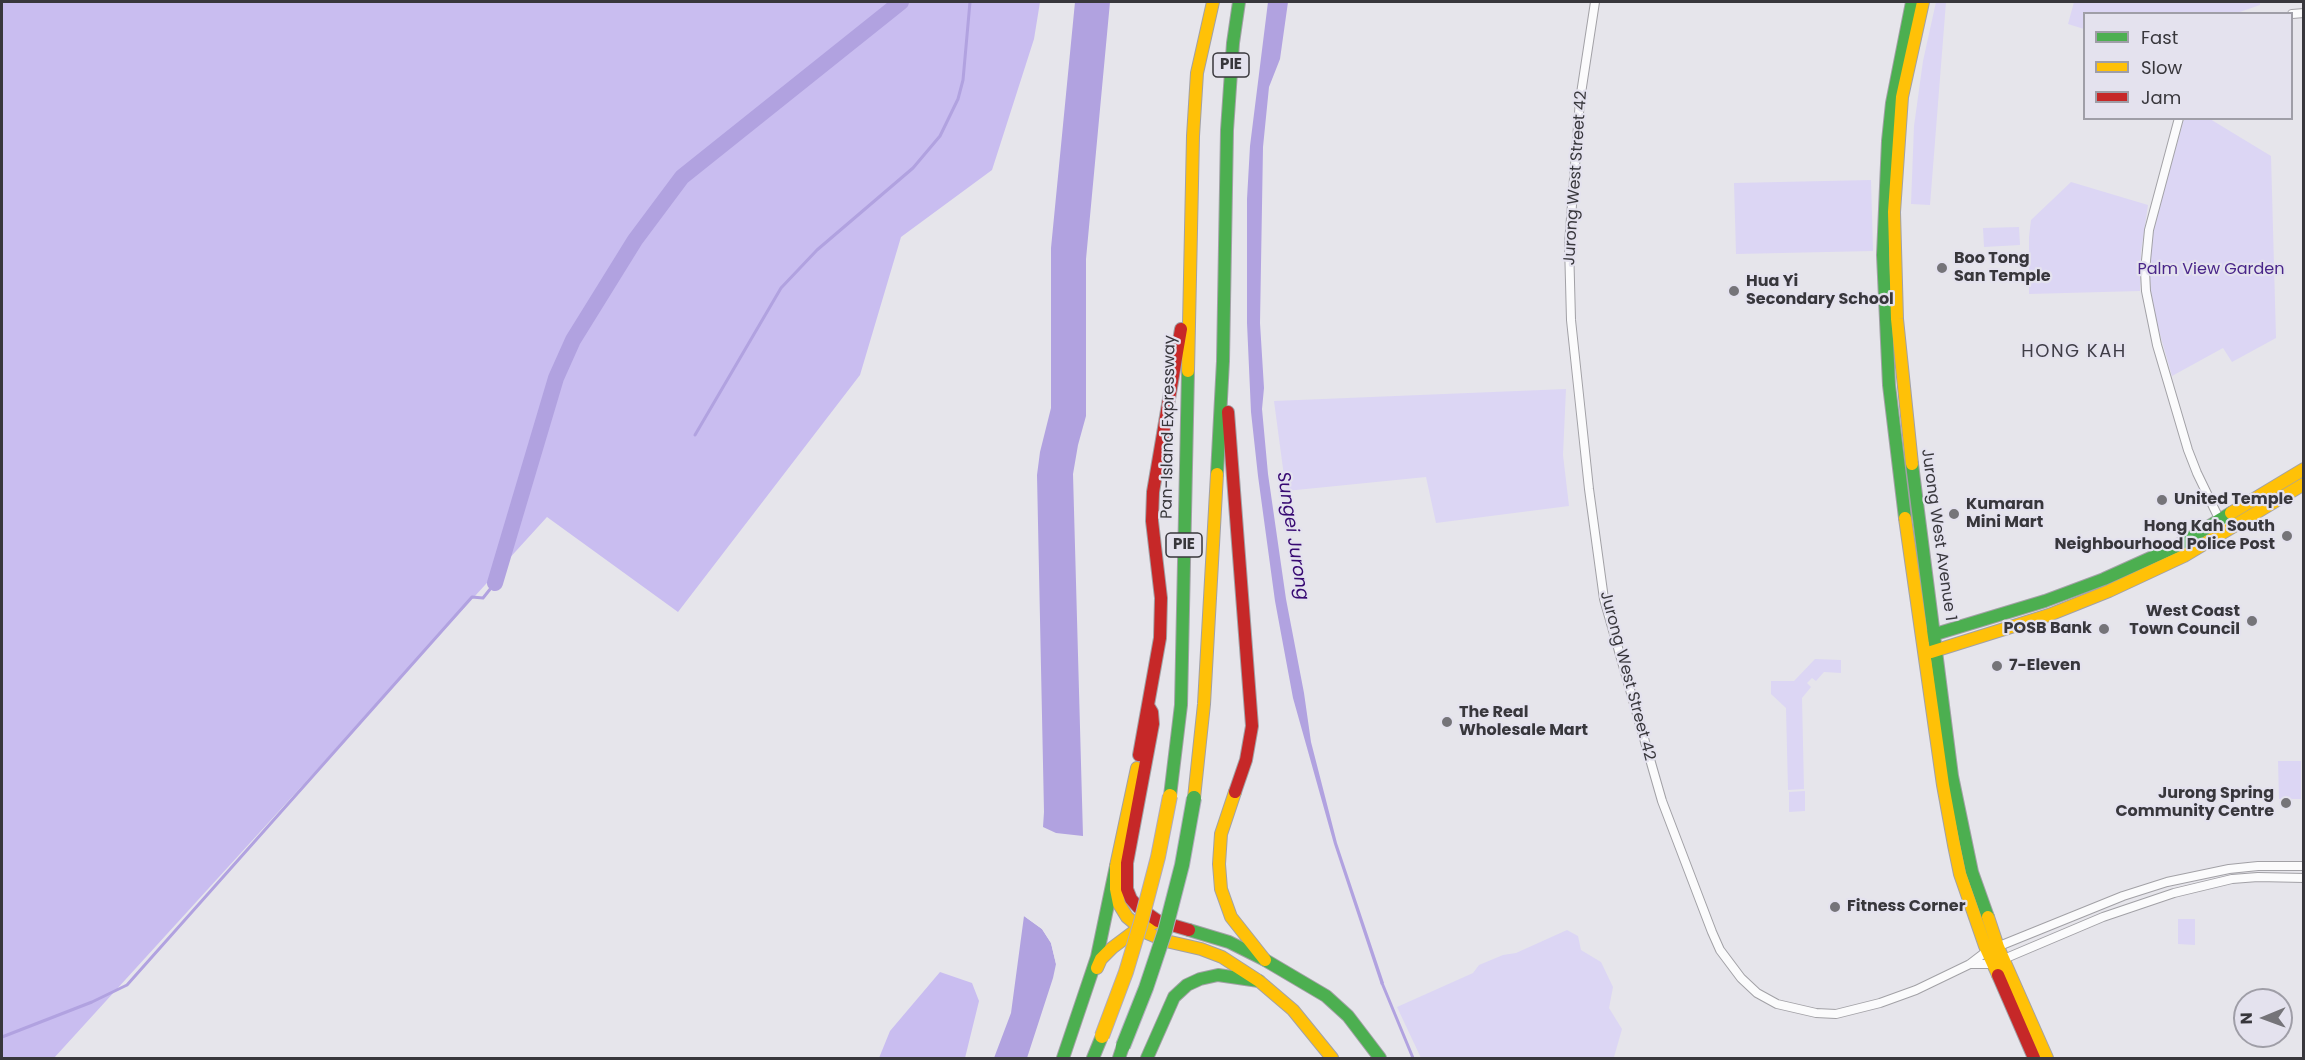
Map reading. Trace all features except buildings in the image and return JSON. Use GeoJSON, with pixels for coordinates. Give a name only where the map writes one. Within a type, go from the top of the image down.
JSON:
{"type":"FeatureCollection","features":[{"type":"Feature","properties":{"kind":"main road","name":"Pan-Island Expressway"},"geometry":{"type":"LineString","coordinates":[[1093,1059],[1126,972],[1158,857],[1170,796],[1181,705],[1193,136],[1197,73],[1213,2]]}},
{"type":"Feature","properties":{"kind":"main road","name":"PIE"},"geometry":{"type":"LineString","coordinates":[[1121,1052],[1146,988],[1164,931],[1182,865],[1194,798],[1204,704],[1223,361],[1227,130],[1233,43],[1239,2]]}},
{"type":"Feature","properties":{"kind":"main road","name":"Jurong West Avenue 1"},"geometry":{"type":"LineString","coordinates":[[1912,2],[1892,103],[1883,255],[1886,363],[1905,528],[1928,636]]}},
{"type":"Feature","properties":{"kind":"main road","name":"Jurong West Avenue 1"},"geometry":{"type":"LineString","coordinates":[[1923,2],[1902,97],[1894,224],[1901,374],[1928,636],[1952,834],[1960,874],[1995,956],[2034,1059]]}},
{"type":"Feature","properties":{"kind":"main road"},"geometry":{"type":"LineString","coordinates":[[1063,1059],[1090,981],[1139,755],[1160,638],[1161,598],[1152,521],[1154,492],[1170,405],[1175,355],[1189,293]]}},
{"type":"Feature","properties":{"kind":"main road"},"geometry":{"type":"LineString","coordinates":[[1223,361],[1252,726],[1246,760],[1221,834],[1219,864],[1221,889],[1231,917],[1265,960]]}},
{"type":"Feature","properties":{"kind":"main road"},"geometry":{"type":"LineString","coordinates":[[1930,652],[2049,615],[2109,591],[2184,556],[2222,526],[2304,469]]}},
{"type":"Feature","properties":{"kind":"main road"},"geometry":{"type":"LineString","coordinates":[[1928,636],[2044,601],[2104,579],[2222,526],[2304,484]]}},
{"type":"Feature","properties":{"kind":"main road"},"geometry":{"type":"LineString","coordinates":[[1148,706],[1152,712],[1153,724],[1127,863],[1127,889],[1131,898],[1138,907],[1158,921],[1229,942],[1326,996],[1348,1016],[1380,1059]]}},
{"type":"Feature","properties":{"kind":"main road"},"geometry":{"type":"LineString","coordinates":[[1116,866],[1116,889],[1119,904],[1127,917],[1140,929],[1166,941],[1201,949],[1222,957],[1259,981],[1293,1010],[1332,1059]]}},
{"type":"Feature","properties":{"kind":"main road"},"geometry":{"type":"LineString","coordinates":[[1090,981],[1101,959],[1112,948],[1132,933],[1158,921]]}},
{"type":"Feature","properties":{"kind":"main road","name":"Jurong West Avenue 1"},"geometry":{"type":"LineString","coordinates":[[1995,956],[2047,1059]]}},
{"type":"Feature","properties":{"kind":"main road"},"geometry":{"type":"LineString","coordinates":[[1147,1059],[1174,997],[1187,985],[1218,975],[1259,981]]}},
{"type":"Feature","properties":{"kind":"street","name":"Jurong West Street 42"},"geometry":{"type":"LineString","coordinates":[[1595,2],[1580,100],[1569,244],[1571,320],[1604,599],[1654,777],[1685,864],[1720,950],[1741,978],[1757,993],[1777,1004],[1816,1013],[1836,1014],[1898,996],[1970,964],[1995,956]]}},
{"type":"Feature","properties":{"kind":"street"},"geometry":{"type":"LineString","coordinates":[[2178,120],[2149,230],[2145,271],[2146,291],[2157,345],[2177,416],[2197,473],[2222,526]]}},
{"type":"Feature","properties":{"kind":"street"},"geometry":{"type":"LineString","coordinates":[[1995,956],[2123,896],[2168,882],[2229,869],[2258,866],[2304,866]]}},
{"type":"Feature","properties":{"kind":"street"},"geometry":{"type":"LineString","coordinates":[[1995,956],[2174,893],[2232,879],[2304,878]]}},
{"type":"Feature","properties":{"kind":"green space"},"geometry":{"type":"Polygon","coordinates":[[[1936,2],[1946,2],[1930,205],[1911,204],[1914,126],[1923,61],[1936,2]]]}},
{"type":"Feature","properties":{"kind":"green space"},"geometry":{"type":"Polygon","coordinates":[[[2074,2],[2260,2],[2260,5],[2240,12],[2083,12],[2083,29],[2068,24],[2074,2]]]}},
{"type":"Feature","properties":{"kind":"green space","name":"Palm View Garden"},"geometry":{"type":"Polygon","coordinates":[[[2184,120],[2212,120],[2271,156],[2276,338],[2232,362],[2223,348],[2172,376],[2153,310],[2149,271],[2153,230],[2184,120]]]}},
{"type":"Feature","properties":{"kind":"green space"},"geometry":{"type":"Polygon","coordinates":[[[1871,180],[1873,251],[1736,254],[1734,183],[1871,180]]]}},
{"type":"Feature","properties":{"kind":"green space"},"geometry":{"type":"Polygon","coordinates":[[[2071,182],[2148,205],[2141,252],[2140,291],[2029,294],[2031,220],[2071,182]]]}},
{"type":"Feature","properties":{"kind":"green space"},"geometry":{"type":"Polygon","coordinates":[[[2019,227],[2020,245],[1984,247],[1983,228],[2019,227]]]}},
{"type":"Feature","properties":{"kind":"green space"},"geometry":{"type":"Polygon","coordinates":[[[1566,389],[1563,455],[1569,506],[1436,523],[1426,477],[1286,491],[1274,401],[1566,389]]]}},
{"type":"Feature","properties":{"kind":"green space"},"geometry":{"type":"Polygon","coordinates":[[[1815,659],[1841,660],[1841,673],[1824,672],[1816,681],[1812,678],[1807,683],[1811,687],[1802,698],[1804,789],[1788,790],[1786,708],[1771,694],[1771,681],[1794,681],[1815,659]]]}},
{"type":"Feature","properties":{"kind":"green space"},"geometry":{"type":"Polygon","coordinates":[[[2278,761],[2301,761],[2301,799],[2279,799],[2278,761]]]}},
{"type":"Feature","properties":{"kind":"green space"},"geometry":{"type":"Polygon","coordinates":[[[1805,791],[1805,811],[1789,812],[1789,792],[1805,791]]]}},
{"type":"Feature","properties":{"kind":"green space"},"geometry":{"type":"Polygon","coordinates":[[[2178,919],[2195,919],[2195,945],[2178,944],[2178,919]]]}},
{"type":"Feature","properties":{"kind":"green space"},"geometry":{"type":"Polygon","coordinates":[[[1567,930],[1578,936],[1581,950],[1601,962],[1613,987],[1609,1008],[1622,1029],[1614,1057],[1421,1058],[1397,1007],[1473,973],[1479,965],[1503,955],[1516,953],[1567,930]]]}},
{"type":"Feature","properties":{"kind":"shaded area"},"geometry":{"type":"Polygon","coordinates":[[[2,2],[1040,2],[1034,39],[992,170],[901,237],[860,375],[678,612],[547,517],[54,1058],[2,1058],[2,2]]]}},
{"type":"Feature","properties":{"kind":"shaded area"},"geometry":{"type":"Polygon","coordinates":[[[1075,2],[1110,2],[1086,259],[1086,416],[1073,474],[1083,836],[1056,833],[1043,827],[1037,475],[1051,408],[1051,248],[1075,2]]]}},
{"type":"Feature","properties":{"kind":"shaded area","name":"Sungei Jurong"},"geometry":{"type":"Polygon","coordinates":[[[1268,2],[1288,2],[1280,59],[1269,87],[1263,147],[1260,323],[1264,388],[1262,409],[1268,474],[1286,599],[1311,742],[1337,843],[1384,983],[1381,985],[1334,844],[1293,698],[1275,601],[1258,476],[1251,412],[1247,323],[1247,199],[1250,146],[1268,2]]]}},
{"type":"Feature","properties":{"kind":"shaded area"},"geometry":{"type":"Polygon","coordinates":[[[1024,916],[1042,929],[1051,943],[1056,964],[1027,1058],[994,1058],[1011,1013],[1024,916]]]}},
{"type":"Feature","properties":{"kind":"shaded area"},"geometry":{"type":"Polygon","coordinates":[[[940,972],[972,983],[979,1001],[965,1058],[879,1058],[890,1031],[940,972]]]}},
{"type":"Feature","properties":{"kind":"pier"},"geometry":{"type":"Polygon","coordinates":[[[1025,913],[1044,926],[1054,941],[1058,953],[1056,964],[1051,943],[1042,929],[1024,916],[1025,913]]]}},
{"type":"Feature","properties":{"kind":"waterway"},"geometry":{"type":"LineString","coordinates":[[495,583],[556,378],[573,340],[635,240],[682,177],[901,2]]}},
{"type":"Feature","properties":{"kind":"waterway"},"geometry":{"type":"LineString","coordinates":[[695,435],[781,288],[817,250],[913,168],[940,136],[958,99],[963,80],[970,2]]}},
{"type":"Feature","properties":{"kind":"waterway"},"geometry":{"type":"LineString","coordinates":[[2,1037],[92,1002],[127,985],[472,597],[483,598],[495,583]]}},
{"type":"Feature","properties":{"kind":"waterway","name":"Sungei Jurong"},"geometry":{"type":"LineString","coordinates":[[1382,983],[1413,1058]]}},
{"type":"Feature","properties":{"kind":"traffic: fast"},"geometry":{"type":"LineString","coordinates":[[1217,474],[1223,361],[1227,130],[1233,43],[1239,2]]}},
{"type":"Feature","properties":{"kind":"traffic: fast"},"geometry":{"type":"LineString","coordinates":[[1905,518],[1889,385],[1883,255],[1892,103],[1912,2]]}},
{"type":"Feature","properties":{"kind":"traffic: fast"},"geometry":{"type":"LineString","coordinates":[[1170,796],[1181,705],[1188,371]]}},
{"type":"Feature","properties":{"kind":"traffic: fast"},"geometry":{"type":"LineString","coordinates":[[1912,464],[1952,776],[1972,872],[1988,917]]}},
{"type":"Feature","properties":{"kind":"traffic: fast"},"geometry":{"type":"LineString","coordinates":[[1929,636],[2045,601],[2104,579],[2175,547],[2231,513]]}},
{"type":"Feature","properties":{"kind":"traffic: fast"},"geometry":{"type":"LineString","coordinates":[[1123,1046],[1165,931],[1182,865],[1194,798]]}},
{"type":"Feature","properties":{"kind":"traffic: fast"},"geometry":{"type":"LineString","coordinates":[[1063,1058],[1097,957],[1116,866]]}},
{"type":"Feature","properties":{"kind":"traffic: fast"},"geometry":{"type":"LineString","coordinates":[[1189,930],[1229,942],[1326,996],[1348,1016],[1380,1058]]}},
{"type":"Feature","properties":{"kind":"traffic: fast"},"geometry":{"type":"LineString","coordinates":[[1147,1058],[1174,997],[1187,985],[1218,975],[1259,981]]}},
{"type":"Feature","properties":{"kind":"traffic: fast"},"geometry":{"type":"LineString","coordinates":[[1093,1058],[1102,1036]]}},
{"type":"Feature","properties":{"kind":"traffic: fast"},"geometry":{"type":"LineString","coordinates":[[1119,1058],[1123,1046]]}},
{"type":"Feature","properties":{"kind":"traffic: slow"},"geometry":{"type":"LineString","coordinates":[[1188,371],[1193,136],[1197,73],[1213,2]]}},
{"type":"Feature","properties":{"kind":"traffic: slow"},"geometry":{"type":"LineString","coordinates":[[1912,464],[1897,319],[1894,212],[1902,97],[1923,2]]}},
{"type":"Feature","properties":{"kind":"traffic: slow"},"geometry":{"type":"LineString","coordinates":[[2231,513],[2304,469]]}},
{"type":"Feature","properties":{"kind":"traffic: slow"},"geometry":{"type":"LineString","coordinates":[[1194,798],[1204,704],[1217,474]]}},
{"type":"Feature","properties":{"kind":"traffic: slow"},"geometry":{"type":"LineString","coordinates":[[1931,652],[2049,615],[2109,591],[2184,556],[2304,484]]}},
{"type":"Feature","properties":{"kind":"traffic: slow"},"geometry":{"type":"LineString","coordinates":[[1905,518],[1943,785],[1954,845],[1960,874],[1985,946],[1998,975]]}},
{"type":"Feature","properties":{"kind":"traffic: slow"},"geometry":{"type":"LineString","coordinates":[[1137,768],[1116,866],[1116,889],[1119,904],[1127,917],[1145,932],[1166,941],[1201,949],[1222,957],[1259,981],[1293,1010],[1332,1058]]}},
{"type":"Feature","properties":{"kind":"traffic: slow"},"geometry":{"type":"LineString","coordinates":[[1235,792],[1221,834],[1219,864],[1221,889],[1231,917],[1265,960]]}},
{"type":"Feature","properties":{"kind":"traffic: slow"},"geometry":{"type":"LineString","coordinates":[[1102,1036],[1126,972],[1141,922],[1158,857],[1170,796]]}},
{"type":"Feature","properties":{"kind":"traffic: slow"},"geometry":{"type":"LineString","coordinates":[[1988,917],[1998,947],[2047,1058]]}},
{"type":"Feature","properties":{"kind":"traffic: slow"},"geometry":{"type":"LineString","coordinates":[[1097,968],[1101,959],[1112,948],[1132,933],[1158,921]]}},
{"type":"Feature","properties":{"kind":"traffic: jam"},"geometry":{"type":"LineString","coordinates":[[1139,755],[1160,638],[1161,598],[1152,521],[1153,492],[1181,329]]}},
{"type":"Feature","properties":{"kind":"traffic: jam"},"geometry":{"type":"LineString","coordinates":[[1228,412],[1252,726],[1246,760],[1235,792]]}},
{"type":"Feature","properties":{"kind":"traffic: jam"},"geometry":{"type":"LineString","coordinates":[[1149,707],[1153,724],[1127,863],[1127,889],[1131,899],[1138,907],[1158,921],[1189,930]]}},
{"type":"Feature","properties":{"kind":"traffic: jam"},"geometry":{"type":"LineString","coordinates":[[1998,975],[2034,1058]]}},
{"type":"Feature","properties":{"kind":"place","name":"Boo Tong San Temple"},"geometry":{"type":"Point","coordinates":[1942,268]}},
{"type":"Feature","properties":{"kind":"place","name":"Hua Yi Secondary School"},"geometry":{"type":"Point","coordinates":[1734,291]}},
{"type":"Feature","properties":{"kind":"place","name":"United Temple"},"geometry":{"type":"Point","coordinates":[2162,500]}},
{"type":"Feature","properties":{"kind":"place","name":"Kumaran Mini Mart"},"geometry":{"type":"Point","coordinates":[1954,514]}},
{"type":"Feature","properties":{"kind":"place","name":"Hong Kah South Neighbourhood Police Post"},"geometry":{"type":"Point","coordinates":[2287,536]}},
{"type":"Feature","properties":{"kind":"place","name":"West Coast Town Council"},"geometry":{"type":"Point","coordinates":[2252,621]}},
{"type":"Feature","properties":{"kind":"place","name":"POSB Bank"},"geometry":{"type":"Point","coordinates":[2104,629]}},
{"type":"Feature","properties":{"kind":"place","name":"7-Eleven"},"geometry":{"type":"Point","coordinates":[1997,666]}},
{"type":"Feature","properties":{"kind":"place","name":"The Real Wholesale Mart"},"geometry":{"type":"Point","coordinates":[1447,722]}},
{"type":"Feature","properties":{"kind":"place","name":"Jurong Spring Community Centre"},"geometry":{"type":"Point","coordinates":[2286,803]}},
{"type":"Feature","properties":{"kind":"place","name":"Fitness Corner"},"geometry":{"type":"Point","coordinates":[1835,907]}},
{"type":"Feature","properties":{"kind":"district","name":"HONG KAH"},"geometry":{"type":"Point","coordinates":[2074,352]}}]}
